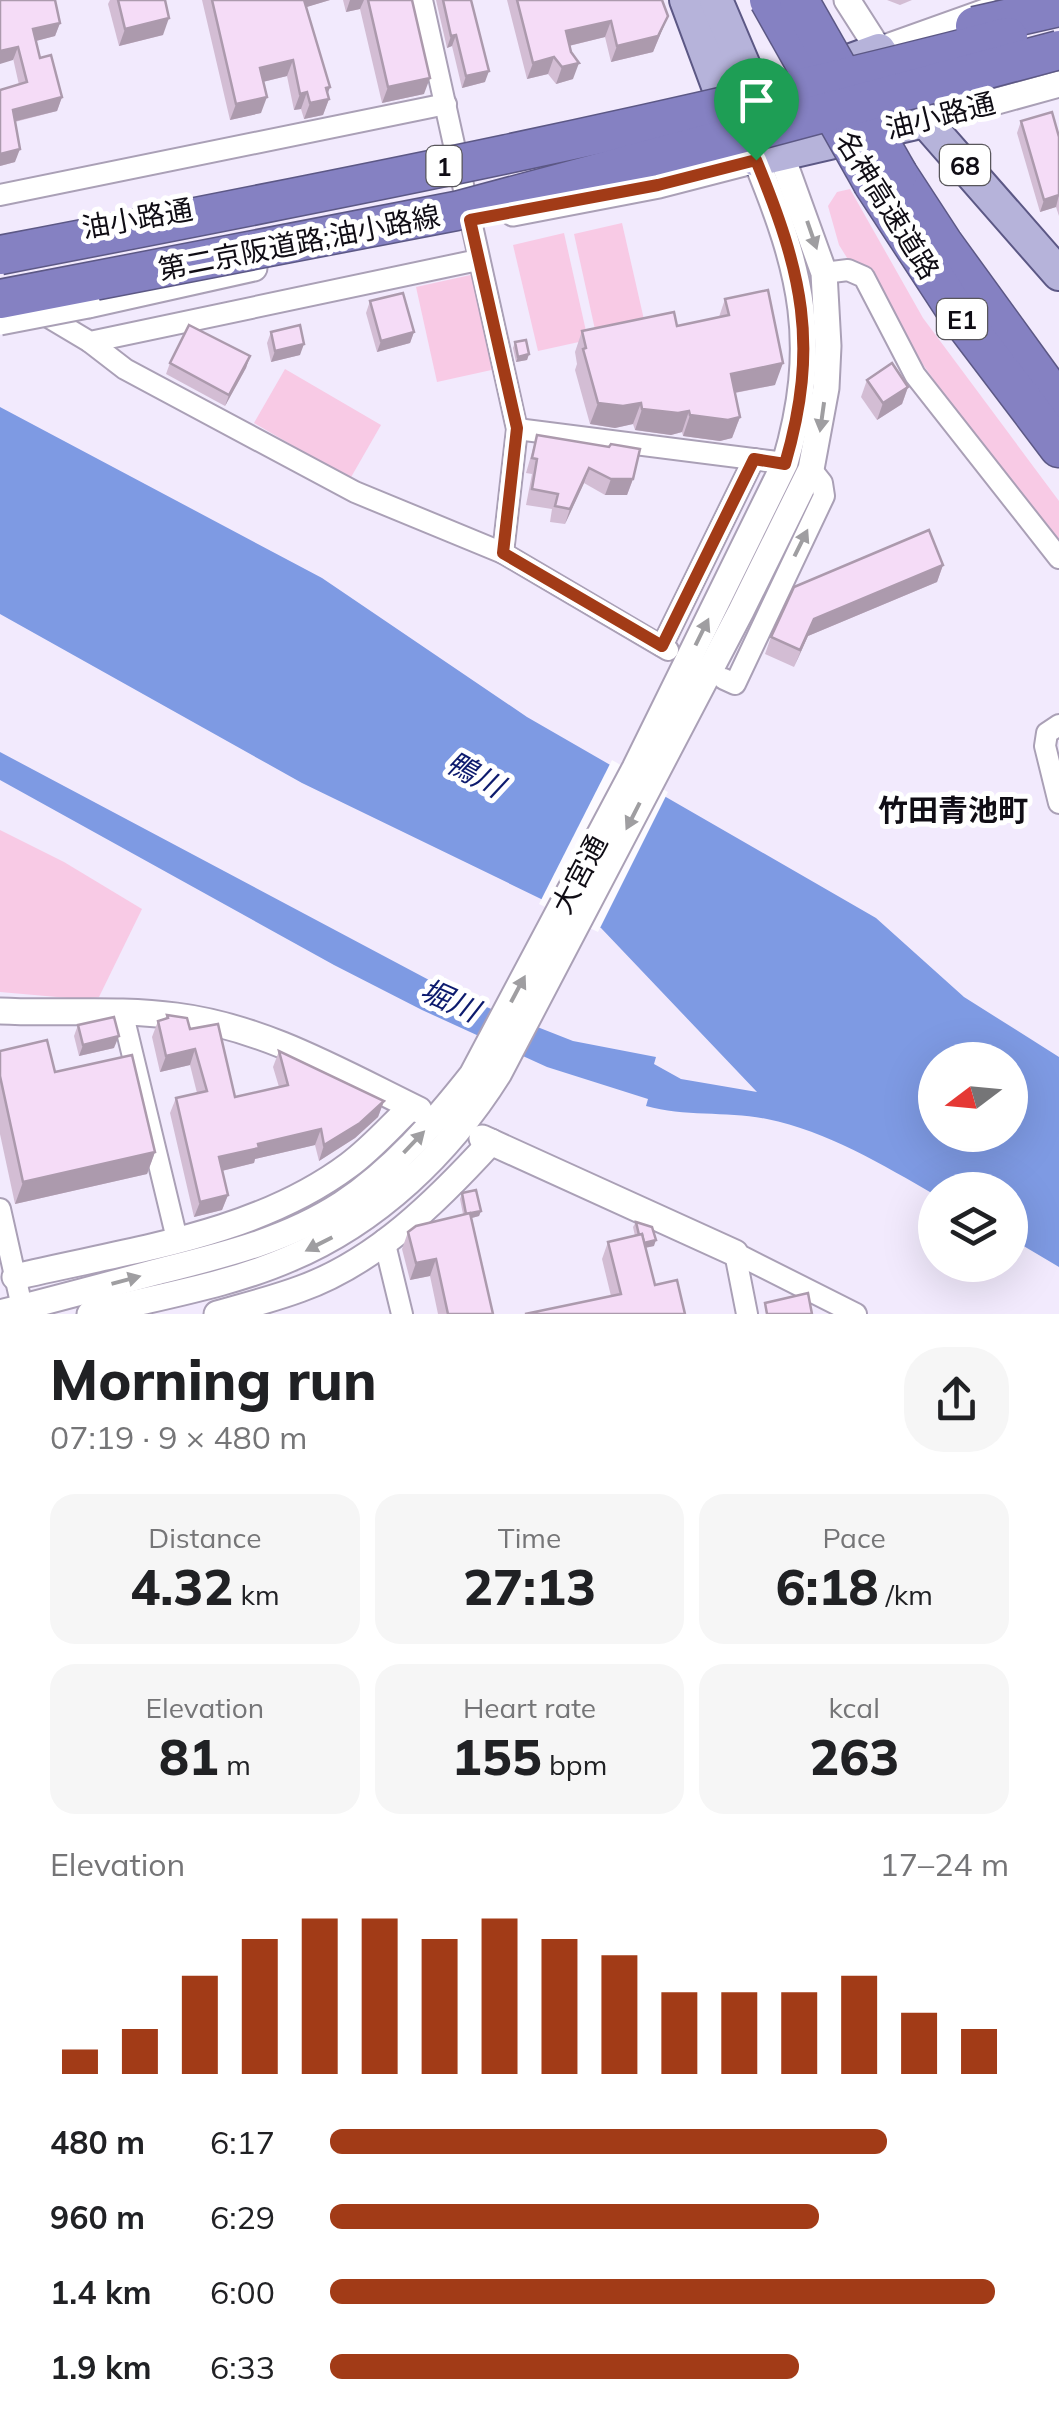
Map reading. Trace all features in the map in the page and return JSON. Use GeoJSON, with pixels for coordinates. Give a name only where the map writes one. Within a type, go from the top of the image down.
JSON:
{"type":"FeatureCollection","features":[{"type":"Feature","properties":{"kind":"highway","name":"名神高速道路"},"geometry":{"type":"LineString","coordinates":[[769,0],[886,179],[942,243],[1059,402]]}},
{"type":"Feature","properties":{"kind":"highway","name":"名神高速道路"},"geometry":{"type":"LineString","coordinates":[[799,0],[886,179],[962,320],[1059,448]]}},
{"type":"Feature","properties":{"kind":"highway"},"geometry":{"type":"LineString","coordinates":[[452,160],[598,110],[1059,7]]}},
{"type":"Feature","properties":{"kind":"highway","name":"第二京阪道路;油小路線"},"geometry":{"type":"LineString","coordinates":[[0,255],[767,97],[1059,24]]}},
{"type":"Feature","properties":{"kind":"highway","name":"第二京阪道路;油小路線"},"geometry":{"type":"LineString","coordinates":[[0,299],[463,216],[1059,50]]}},
{"type":"Feature","properties":{"kind":"highway"},"geometry":{"type":"LineString","coordinates":[[463,216],[632,183],[802,142],[1059,72]]}},
{"type":"Feature","properties":{"kind":"highway"},"geometry":{"type":"LineString","coordinates":[[942,243],[1059,376]]}},
{"type":"Feature","properties":{"kind":"highway"},"geometry":{"type":"LineString","coordinates":[[962,320],[1059,463]]}},
{"type":"Feature","properties":{"kind":"main road"},"geometry":{"type":"LineString","coordinates":[[686,0],[722,97],[769,157]]}},
{"type":"Feature","properties":{"kind":"main road"},"geometry":{"type":"LineString","coordinates":[[716,0],[755,90],[769,157]]}},
{"type":"Feature","properties":{"kind":"main road","name":"油小路通"},"geometry":{"type":"LineString","coordinates":[[722,97],[788,83],[879,50]]}},
{"type":"Feature","properties":{"kind":"main road","name":"68"},"geometry":{"type":"LineString","coordinates":[[879,50],[925,121],[1059,274]]}},
{"type":"Feature","properties":{"kind":"main road","name":"油小路通"},"geometry":{"type":"LineString","coordinates":[[769,157],[925,121]]}},
{"type":"Feature","properties":{"kind":"street"},"geometry":{"type":"LineString","coordinates":[[422,0],[446,104],[463,216],[478,260],[517,428],[503,553]]}},
{"type":"Feature","properties":{"kind":"street"},"geometry":{"type":"LineString","coordinates":[[847,0],[879,50]]}},
{"type":"Feature","properties":{"kind":"street","name":"油小路通"},"geometry":{"type":"LineString","coordinates":[[879,50],[964,18],[1028,0]]}},
{"type":"Feature","properties":{"kind":"street","name":"油小路通"},"geometry":{"type":"LineString","coordinates":[[925,121],[1059,84]]}},
{"type":"Feature","properties":{"kind":"street","name":"油小路通"},"geometry":{"type":"LineString","coordinates":[[0,243],[452,160],[722,97]]}},
{"type":"Feature","properties":{"kind":"street"},"geometry":{"type":"LineString","coordinates":[[0,195],[446,104]]}},
{"type":"Feature","properties":{"kind":"street","name":"油小路通"},"geometry":{"type":"LineString","coordinates":[[0,322],[88,305],[463,216],[658,185],[769,157]]}},
{"type":"Feature","properties":{"kind":"street","name":"大宮通"},"geometry":{"type":"LineString","coordinates":[[668,724],[741,611],[811,469],[820,428],[827,374],[824,273],[769,157]]}},
{"type":"Feature","properties":{"kind":"street","name":"大宮通"},"geometry":{"type":"LineString","coordinates":[[90,1314],[247,1274],[290,1259],[335,1236],[391,1198],[468,1119],[482,1080],[668,724],[785,464],[797,423],[802,377],[801,291],[777,210],[769,157]]}},
{"type":"Feature","properties":{"kind":"street"},"geometry":{"type":"LineString","coordinates":[[90,342],[478,260]]}},
{"type":"Feature","properties":{"kind":"street"},"geometry":{"type":"LineString","coordinates":[[824,273],[848,270],[864,278],[915,376],[1059,558]]}},
{"type":"Feature","properties":{"kind":"street"},"geometry":{"type":"LineString","coordinates":[[0,288],[90,342],[125,369],[355,492],[503,553],[665,648],[754,459]]}},
{"type":"Feature","properties":{"kind":"street"},"geometry":{"type":"LineString","coordinates":[[517,428],[785,464]]}},
{"type":"Feature","properties":{"kind":"street"},"geometry":{"type":"LineString","coordinates":[[724,679],[735,684],[824,496],[822,484],[811,469]]}},
{"type":"Feature","properties":{"kind":"street"},"geometry":{"type":"LineString","coordinates":[[1059,725],[1047,733],[1045,746],[1059,802]]}},
{"type":"Feature","properties":{"kind":"street"},"geometry":{"type":"LineString","coordinates":[[0,1011],[122,1011],[180,1016],[290,1046],[415,1109],[351,1164],[298,1197],[234,1225],[15,1277]]}},
{"type":"Feature","properties":{"kind":"street"},"geometry":{"type":"LineString","coordinates":[[122,1011],[177,1238]]}},
{"type":"Feature","properties":{"kind":"street","name":"大宮通"},"geometry":{"type":"LineString","coordinates":[[11,1310],[252,1248],[298,1228],[343,1203],[482,1080]]}},
{"type":"Feature","properties":{"kind":"street"},"geometry":{"type":"LineString","coordinates":[[217,1314],[303,1288],[354,1262],[446,1190],[487,1140],[856,1314]]}},
{"type":"Feature","properties":{"kind":"street"},"geometry":{"type":"LineString","coordinates":[[0,1208],[15,1277],[11,1310]]}},
{"type":"Feature","properties":{"kind":"street"},"geometry":{"type":"LineString","coordinates":[[384,1240],[402,1314]]}},
{"type":"Feature","properties":{"kind":"street"},"geometry":{"type":"LineString","coordinates":[[735,1254],[747,1314]]}},
{"type":"Feature","properties":{"kind":"shaded area"},"geometry":{"type":"Polygon","coordinates":[[[0,0],[1059,0],[1059,1314],[0,1314],[0,0]]]}},
{"type":"Feature","properties":{"kind":"shaded area"},"geometry":{"type":"Polygon","coordinates":[[[850,189],[923,318],[1059,501],[1059,541],[939,387],[839,245],[828,206],[837,192],[850,189]]]}},
{"type":"Feature","properties":{"kind":"shaded area"},"geometry":{"type":"Polygon","coordinates":[[[622,223],[645,324],[596,334],[574,234],[622,223]]]}},
{"type":"Feature","properties":{"kind":"shaded area"},"geometry":{"type":"Polygon","coordinates":[[[564,233],[588,340],[538,351],[513,245],[564,233]]]}},
{"type":"Feature","properties":{"kind":"shaded area"},"geometry":{"type":"Polygon","coordinates":[[[475,274],[496,369],[437,382],[416,287],[475,274]]]}},
{"type":"Feature","properties":{"kind":"shaded area"},"geometry":{"type":"Polygon","coordinates":[[[285,369],[381,425],[350,479],[254,423],[285,369]]]}},
{"type":"Feature","properties":{"kind":"shaded area"},"geometry":{"type":"Polygon","coordinates":[[[0,830],[64,862],[142,909],[99,997],[0,992],[0,830]]]}},
{"type":"Feature","properties":{"kind":"water"},"geometry":{"type":"Polygon","coordinates":[[[0,407],[322,578],[527,717],[876,918],[964,997],[1059,1057],[1059,1267],[1028,1249],[1028,1172],[918,1172],[918,1185],[854,1150],[789,1124],[646,1106],[648,1099],[547,1067],[334,965],[0,780],[0,752],[461,997],[573,1041],[656,1057],[654,1064],[681,1079],[757,1092],[601,928],[302,783],[0,614],[0,407]]]}},
{"type":"Feature","properties":{"kind":"pier"},"geometry":{"type":"Polygon","coordinates":[[[612,760],[668,792],[598,932],[539,904],[612,760]]]}},
{"type":"Feature","properties":{"kind":"building"},"geometry":{"type":"Polygon","coordinates":[[[0,0],[55,0],[60,23],[33,29],[40,58],[51,55],[62,97],[13,110],[20,149],[0,154],[0,90],[27,82],[18,47],[0,51],[0,0]]]}},
{"type":"Feature","properties":{"kind":"building"},"geometry":{"type":"Polygon","coordinates":[[[118,0],[165,0],[169,18],[125,29],[118,0]]]}},
{"type":"Feature","properties":{"kind":"building"},"geometry":{"type":"Polygon","coordinates":[[[212,0],[304,0],[330,87],[326,88],[329,99],[310,103],[307,92],[300,94],[293,60],[260,68],[267,97],[236,104],[212,0]]]}},
{"type":"Feature","properties":{"kind":"building"},"geometry":{"type":"Polygon","coordinates":[[[368,0],[412,0],[430,78],[388,87],[368,0]]]}},
{"type":"Feature","properties":{"kind":"building"},"geometry":{"type":"Polygon","coordinates":[[[443,0],[471,0],[489,71],[466,76],[443,0]]]}},
{"type":"Feature","properties":{"kind":"building"},"geometry":{"type":"Polygon","coordinates":[[[517,0],[662,0],[668,16],[658,36],[617,46],[611,21],[566,31],[571,52],[579,63],[562,67],[554,57],[533,63],[517,0]]]}},
{"type":"Feature","properties":{"kind":"building"},"geometry":{"type":"Polygon","coordinates":[[[1052,112],[1059,137],[1059,195],[1044,200],[1021,121],[1052,112]]]}},
{"type":"Feature","properties":{"kind":"building"},"geometry":{"type":"Polygon","coordinates":[[[768,290],[783,363],[731,374],[740,417],[728,420],[690,415],[689,411],[642,409],[641,403],[598,403],[582,331],[674,312],[677,326],[729,315],[725,299],[768,290]]]}},
{"type":"Feature","properties":{"kind":"building"},"geometry":{"type":"Polygon","coordinates":[[[403,293],[414,332],[381,341],[370,301],[403,293]]]}},
{"type":"Feature","properties":{"kind":"building"},"geometry":{"type":"Polygon","coordinates":[[[189,325],[250,356],[229,395],[170,363],[189,325]]]}},
{"type":"Feature","properties":{"kind":"building"},"geometry":{"type":"Polygon","coordinates":[[[300,325],[304,344],[275,351],[271,332],[300,325]]]}},
{"type":"Feature","properties":{"kind":"building"},"geometry":{"type":"Polygon","coordinates":[[[526,340],[529,354],[518,357],[515,342],[526,340]]]}},
{"type":"Feature","properties":{"kind":"building"},"geometry":{"type":"Polygon","coordinates":[[[892,363],[908,387],[883,403],[867,380],[892,363]]]}},
{"type":"Feature","properties":{"kind":"building"},"geometry":{"type":"Polygon","coordinates":[[[537,435],[640,449],[633,479],[611,479],[589,468],[570,509],[555,506],[558,494],[532,489],[537,435]]]}},
{"type":"Feature","properties":{"kind":"building"},"geometry":{"type":"Polygon","coordinates":[[[929,530],[943,565],[814,619],[800,650],[771,637],[794,587],[929,530]]]}},
{"type":"Feature","properties":{"kind":"building"},"geometry":{"type":"Polygon","coordinates":[[[167,1015],[187,1018],[190,1029],[218,1024],[235,1097],[288,1085],[279,1051],[384,1101],[360,1123],[324,1145],[321,1129],[219,1157],[228,1195],[200,1202],[176,1098],[207,1091],[195,1049],[166,1056],[158,1021],[168,1018],[167,1015]]]}},
{"type":"Feature","properties":{"kind":"building"},"geometry":{"type":"Polygon","coordinates":[[[114,1017],[119,1036],[83,1045],[78,1025],[114,1017]]]}},
{"type":"Feature","properties":{"kind":"building"},"geometry":{"type":"Polygon","coordinates":[[[47,1040],[55,1072],[132,1055],[155,1152],[23,1182],[0,1076],[0,1051],[47,1040]]]}},
{"type":"Feature","properties":{"kind":"building"},"geometry":{"type":"Polygon","coordinates":[[[476,1190],[481,1211],[466,1214],[462,1193],[476,1190]]]}},
{"type":"Feature","properties":{"kind":"building"},"geometry":{"type":"Polygon","coordinates":[[[470,1213],[493,1314],[448,1314],[436,1259],[416,1263],[408,1232],[416,1226],[470,1213]]]}},
{"type":"Feature","properties":{"kind":"building"},"geometry":{"type":"Polygon","coordinates":[[[636,1222],[652,1227],[656,1240],[644,1243],[636,1222]]]}},
{"type":"Feature","properties":{"kind":"building"},"geometry":{"type":"Polygon","coordinates":[[[642,1234],[655,1285],[677,1280],[685,1314],[525,1314],[621,1294],[608,1242],[642,1234]]]}},
{"type":"Feature","properties":{"kind":"building"},"geometry":{"type":"Polygon","coordinates":[[[808,1293],[812,1314],[767,1314],[765,1303],[808,1293]]]}},
{"type":"Feature","properties":{"kind":"district","name":"竹田青池町"},"geometry":{"type":"Point","coordinates":[953,810]}},
{"type":"Feature","properties":{"kind":"route"},"geometry":{"type":"LineString","coordinates":[[756,160],[777,210],[801,291],[804,336],[797,423],[785,464],[754,459],[662,646],[503,553],[517,428],[470,220],[658,185],[756,160]]}},
{"type":"Feature","properties":{"kind":"water label","name":"鴨川"},"geometry":{"type":"Point","coordinates":[475,774]}},
{"type":"Feature","properties":{"kind":"water label","name":"堀川"},"geometry":{"type":"Point","coordinates":[450,1000]}}]}
